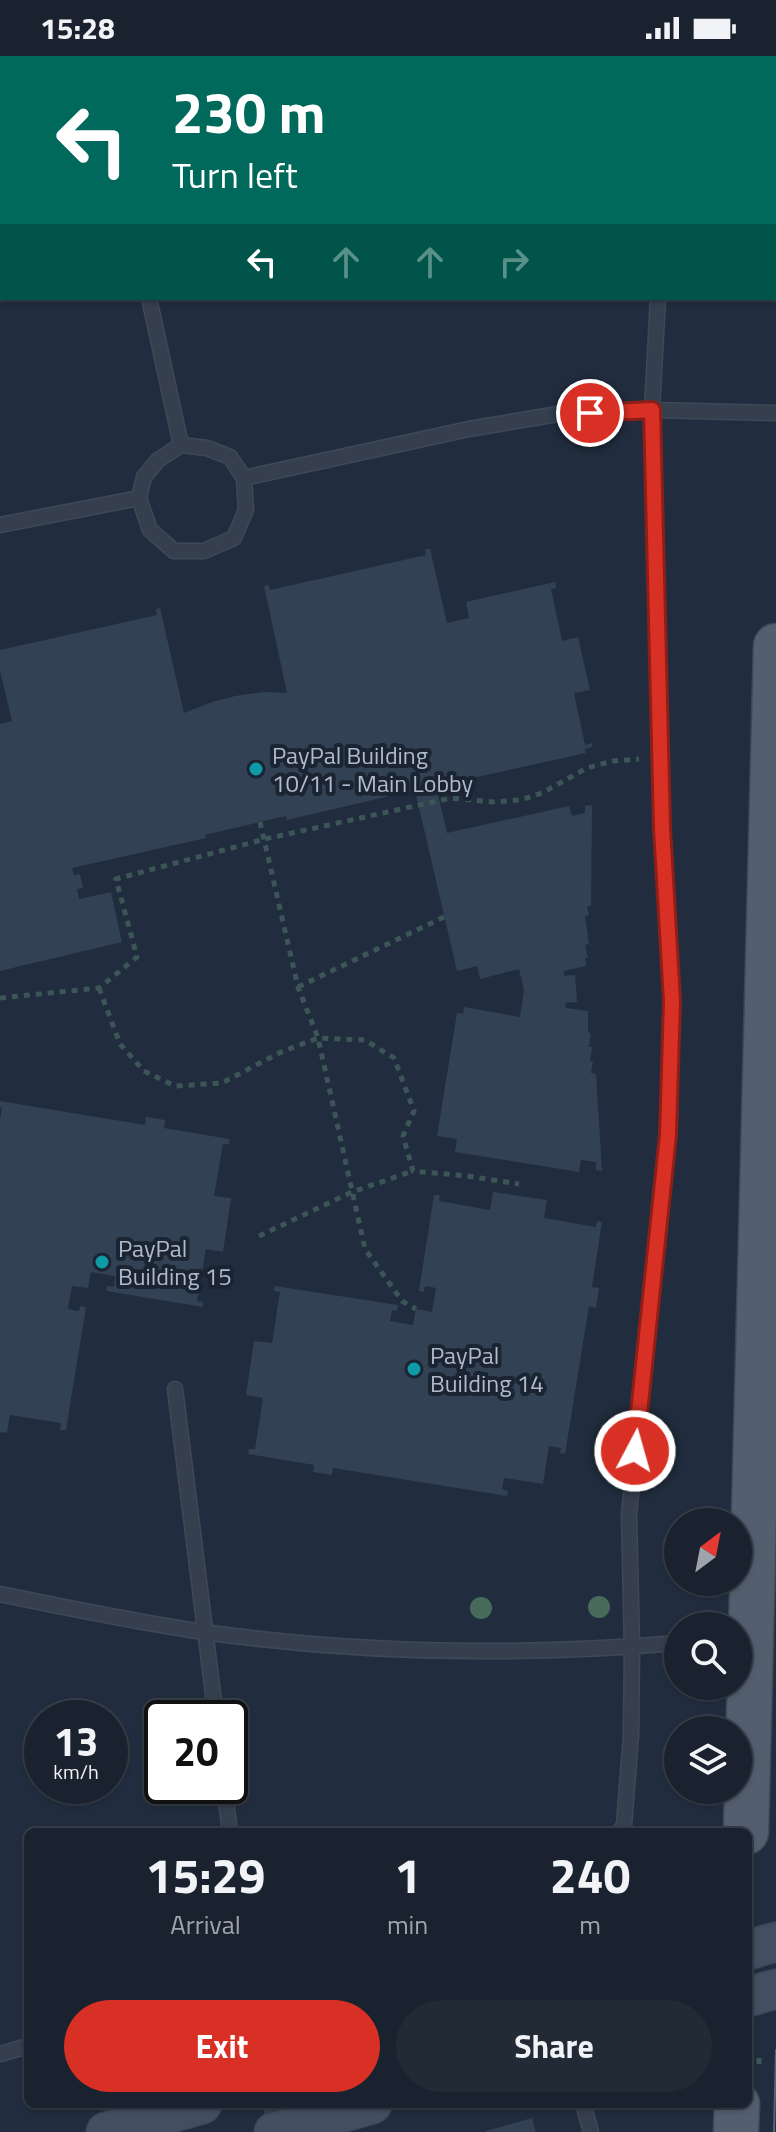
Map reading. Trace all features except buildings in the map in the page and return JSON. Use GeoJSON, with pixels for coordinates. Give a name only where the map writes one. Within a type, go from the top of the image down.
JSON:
{"type":"FeatureCollection","features":[{"type":"Feature","properties":{"kind":"main road"},"geometry":{"type":"LineString","coordinates":[[745,1612],[776,646]]}},
{"type":"Feature","properties":{"kind":"main road"},"geometry":{"type":"LineString","coordinates":[[745,1700],[746,1828]]}},
{"type":"Feature","properties":{"kind":"main road"},"geometry":{"type":"LineString","coordinates":[[736,2132],[737,2108]]}},
{"type":"Feature","properties":{"kind":"street"},"geometry":{"type":"LineString","coordinates":[[752,1949],[776,1942]]}},
{"type":"Feature","properties":{"kind":"street"},"geometry":{"type":"LineString","coordinates":[[752,1996],[776,1989]]}},
{"type":"Feature","properties":{"kind":"street"},"geometry":{"type":"LineString","coordinates":[[106,2132],[188,2108]]}},
{"type":"Feature","properties":{"kind":"street"},"geometry":{"type":"LineString","coordinates":[[272,2132],[358,2108]]}},
{"type":"Feature","properties":{"kind":"lane"},"geometry":{"type":"LineString","coordinates":[[149,300],[181,445]]}},
{"type":"Feature","properties":{"kind":"lane"},"geometry":{"type":"LineString","coordinates":[[622,1828],[631,1736],[629,1514],[670,1113],[672,1001],[662,828],[652,410],[658,300]]}},
{"type":"Feature","properties":{"kind":"lane"},"geometry":{"type":"LineString","coordinates":[[244,478],[469,429],[558,414],[652,410],[776,413]]}},
{"type":"Feature","properties":{"kind":"lane"},"geometry":{"type":"LineString","coordinates":[[181,445],[207,448],[230,457],[244,478],[246,510],[234,538],[204,551],[174,551],[150,530],[139,498],[144,477],[158,460],[181,445]]}},
{"type":"Feature","properties":{"kind":"lane"},"geometry":{"type":"LineString","coordinates":[[0,525],[139,498]]}},
{"type":"Feature","properties":{"kind":"lane"},"geometry":{"type":"LineString","coordinates":[[175,1389],[214,1700]]}},
{"type":"Feature","properties":{"kind":"lane"},"geometry":{"type":"LineString","coordinates":[[0,1594],[205,1632],[305,1643],[507,1652],[664,1644]]}},
{"type":"Feature","properties":{"kind":"lane"},"geometry":{"type":"LineString","coordinates":[[226,1804],[229,1828]]}},
{"type":"Feature","properties":{"kind":"lane"},"geometry":{"type":"LineString","coordinates":[[0,2054],[24,2047]]}},
{"type":"Feature","properties":{"kind":"lane"},"geometry":{"type":"LineString","coordinates":[[272,2132],[274,2108]]}},
{"type":"Feature","properties":{"kind":"lane"},"geometry":{"type":"LineString","coordinates":[[584,2108],[591,2132]]}},
{"type":"Feature","properties":{"kind":"path"},"geometry":{"type":"LineString","coordinates":[[0,998],[99,988],[137,957],[116,879],[265,839],[451,798],[493,802],[520,800],[542,793],[587,768],[613,761],[660,758]]}},
{"type":"Feature","properties":{"kind":"path"},"geometry":{"type":"LineString","coordinates":[[260,822],[298,987],[318,1038],[365,1249],[402,1301],[416,1309]]}},
{"type":"Feature","properties":{"kind":"path"},"geometry":{"type":"LineString","coordinates":[[298,987],[444,917]]}},
{"type":"Feature","properties":{"kind":"path"},"geometry":{"type":"LineString","coordinates":[[99,988],[120,1044],[144,1071],[175,1086],[222,1083],[281,1052],[318,1038],[365,1040],[394,1058],[414,1111],[403,1136],[413,1171]]}},
{"type":"Feature","properties":{"kind":"path"},"geometry":{"type":"LineString","coordinates":[[259,1236],[352,1192],[413,1171],[519,1184]]}},
{"type":"Feature","properties":{"kind":"path"},"geometry":{"type":"LineString","coordinates":[[759,2057],[759,2064]]}},
{"type":"Feature","properties":{"kind":"tram line"},"geometry":{"type":"LineString","coordinates":[[774,2132],[776,2050]]}},
{"type":"Feature","properties":{"kind":"place","name":"PayPal Building 10/11 - Main Lobby"},"geometry":{"type":"Point","coordinates":[256,769]}},
{"type":"Feature","properties":{"kind":"place","name":"PayPal Building 15"},"geometry":{"type":"Point","coordinates":[102,1262]}},
{"type":"Feature","properties":{"kind":"place","name":"PayPal Building 14"},"geometry":{"type":"Point","coordinates":[414,1369]}},
{"type":"Feature","properties":{"kind":"route"},"geometry":{"type":"LineString","coordinates":[[590,413],[652,410],[662,828],[672,1001],[670,1113],[635,1451]]}}]}
